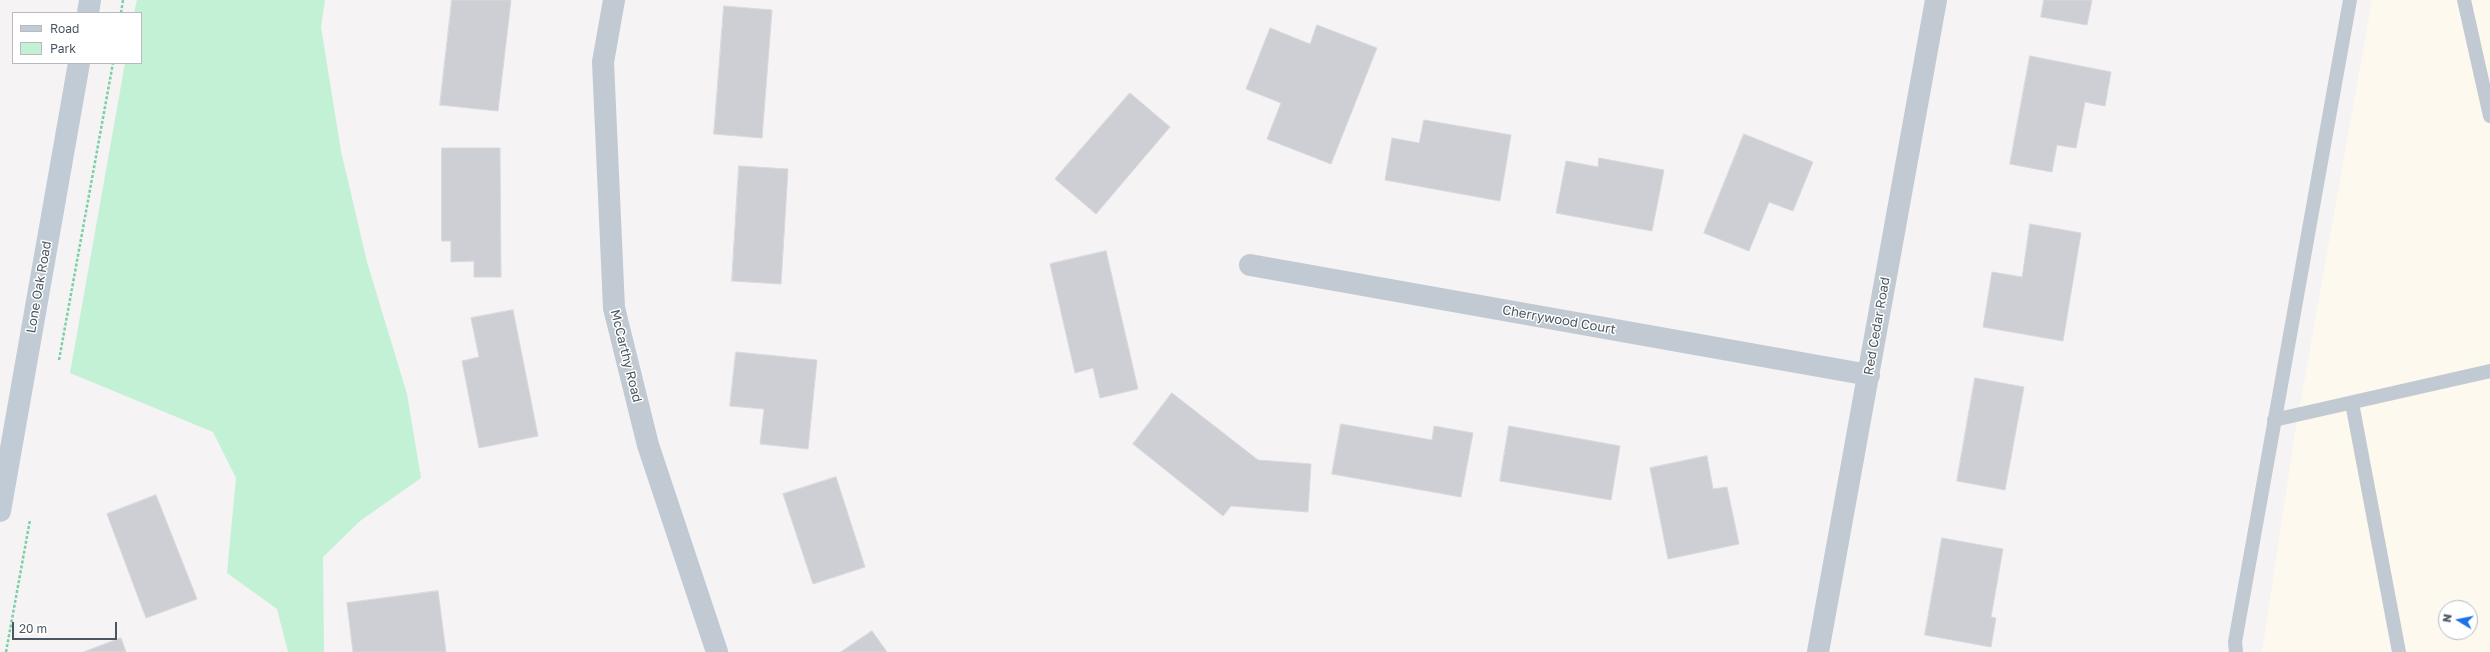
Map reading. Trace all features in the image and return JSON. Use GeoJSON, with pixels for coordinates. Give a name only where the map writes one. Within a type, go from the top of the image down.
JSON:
{"type":"FeatureCollection","features":[{"type":"Feature","properties":{"kind":"main road"},"geometry":{"type":"LineString","coordinates":[[88,12],[90,0]]}},
{"type":"Feature","properties":{"kind":"main road","name":"Lone Oak Road"},"geometry":{"type":"LineString","coordinates":[[0,511],[79,64]]}},
{"type":"Feature","properties":{"kind":"street","name":"McCarthy Road"},"geometry":{"type":"LineString","coordinates":[[614,0],[603,62],[614,308],[648,445],[717,652]]}},
{"type":"Feature","properties":{"kind":"street","name":"Red Cedar Road"},"geometry":{"type":"LineString","coordinates":[[1818,652],[1936,0]]}},
{"type":"Feature","properties":{"kind":"street","name":"Cherrywood Court"},"geometry":{"type":"LineString","coordinates":[[1250,265],[1868,375]]}},
{"type":"Feature","properties":{"kind":"lane"},"geometry":{"type":"LineString","coordinates":[[2236,652],[2235,642],[2350,0]]}},
{"type":"Feature","properties":{"kind":"lane"},"geometry":{"type":"LineString","coordinates":[[2464,0],[2490,116]]}},
{"type":"Feature","properties":{"kind":"lane"},"geometry":{"type":"LineString","coordinates":[[2274,420],[2490,372]]}},
{"type":"Feature","properties":{"kind":"lane"},"geometry":{"type":"LineString","coordinates":[[2352,403],[2399,652]]}},
{"type":"Feature","properties":{"kind":"path"},"geometry":{"type":"LineString","coordinates":[[121,12],[124,0]]}},
{"type":"Feature","properties":{"kind":"shaded area"},"geometry":{"type":"Polygon","coordinates":[[[2372,0],[2490,0],[2490,652],[2262,652],[2294,439],[2372,0]]]}},
{"type":"Feature","properties":{"kind":"green space"},"geometry":{"type":"Polygon","coordinates":[[[137,0],[325,0],[321,27],[341,151],[367,262],[407,394],[421,478],[360,521],[323,557],[324,652],[288,652],[277,609],[227,573],[236,478],[213,432],[70,373],[125,64],[142,64],[142,12],[134,12],[137,0]]]}},
{"type":"Feature","properties":{"kind":"building"},"geometry":{"type":"Polygon","coordinates":[[[452,0],[511,0],[498,111],[440,105],[452,0]]]}},
{"type":"Feature","properties":{"kind":"building"},"geometry":{"type":"Polygon","coordinates":[[[2044,0],[2092,0],[2087,25],[2041,17],[2044,0]]]}},
{"type":"Feature","properties":{"kind":"building"},"geometry":{"type":"Polygon","coordinates":[[[724,6],[772,10],[762,138],[714,134],[724,6]]]}},
{"type":"Feature","properties":{"kind":"building"},"geometry":{"type":"Polygon","coordinates":[[[1317,25],[1377,48],[1331,164],[1267,139],[1281,103],[1246,89],[1270,28],[1310,44],[1317,25]]]}},
{"type":"Feature","properties":{"kind":"building"},"geometry":{"type":"Polygon","coordinates":[[[2030,56],[2111,72],[2105,106],[2085,102],[2076,148],[2057,145],[2052,172],[2010,164],[2030,56]]]}},
{"type":"Feature","properties":{"kind":"building"},"geometry":{"type":"Polygon","coordinates":[[[1130,93],[1170,127],[1096,214],[1055,179],[1130,93]]]}},
{"type":"Feature","properties":{"kind":"building"},"geometry":{"type":"Polygon","coordinates":[[[1424,120],[1511,135],[1500,201],[1385,180],[1392,138],[1419,143],[1424,120]]]}},
{"type":"Feature","properties":{"kind":"building"},"geometry":{"type":"Polygon","coordinates":[[[1744,134],[1813,162],[1793,211],[1769,202],[1749,251],[1704,233],[1744,134]]]}},
{"type":"Feature","properties":{"kind":"building"},"geometry":{"type":"Polygon","coordinates":[[[442,148],[500,148],[501,277],[474,277],[474,261],[451,262],[451,241],[442,241],[442,148]]]}},
{"type":"Feature","properties":{"kind":"building"},"geometry":{"type":"Polygon","coordinates":[[[1599,158],[1664,170],[1652,231],[1556,213],[1566,161],[1598,167],[1599,158]]]}},
{"type":"Feature","properties":{"kind":"building"},"geometry":{"type":"Polygon","coordinates":[[[739,166],[788,169],[781,284],[732,281],[739,166]]]}},
{"type":"Feature","properties":{"kind":"building"},"geometry":{"type":"Polygon","coordinates":[[[2030,224],[2081,233],[2063,341],[1983,327],[1992,272],[2022,277],[2030,224]]]}},
{"type":"Feature","properties":{"kind":"building"},"geometry":{"type":"Polygon","coordinates":[[[1106,251],[1138,389],[1100,398],[1093,368],[1075,373],[1050,264],[1106,251]]]}},
{"type":"Feature","properties":{"kind":"building"},"geometry":{"type":"Polygon","coordinates":[[[513,310],[538,436],[479,448],[462,361],[479,357],[471,318],[513,310]]]}},
{"type":"Feature","properties":{"kind":"building"},"geometry":{"type":"Polygon","coordinates":[[[736,352],[817,360],[808,449],[760,444],[764,409],[730,406],[736,352]]]}},
{"type":"Feature","properties":{"kind":"building"},"geometry":{"type":"Polygon","coordinates":[[[1975,378],[2024,387],[2005,490],[1957,481],[1975,378]]]}},
{"type":"Feature","properties":{"kind":"building"},"geometry":{"type":"Polygon","coordinates":[[[1172,393],[1258,460],[1311,464],[1308,512],[1231,506],[1223,516],[1133,444],[1172,393]]]}},
{"type":"Feature","properties":{"kind":"building"},"geometry":{"type":"Polygon","coordinates":[[[1341,424],[1432,440],[1434,426],[1473,433],[1461,497],[1332,474],[1341,424]]]}},
{"type":"Feature","properties":{"kind":"building"},"geometry":{"type":"Polygon","coordinates":[[[1509,426],[1620,446],[1611,500],[1500,481],[1509,426]]]}},
{"type":"Feature","properties":{"kind":"building"},"geometry":{"type":"Polygon","coordinates":[[[1707,456],[1713,489],[1727,487],[1739,544],[1668,559],[1650,468],[1707,456]]]}},
{"type":"Feature","properties":{"kind":"building"},"geometry":{"type":"Polygon","coordinates":[[[836,477],[865,567],[813,584],[783,494],[836,477]]]}},
{"type":"Feature","properties":{"kind":"building"},"geometry":{"type":"Polygon","coordinates":[[[156,495],[197,599],[146,618],[107,514],[156,495]]]}},
{"type":"Feature","properties":{"kind":"building"},"geometry":{"type":"Polygon","coordinates":[[[1942,538],[2003,549],[1991,617],[1996,618],[1991,647],[1925,635],[1942,538]]]}},
{"type":"Feature","properties":{"kind":"building"},"geometry":{"type":"Polygon","coordinates":[[[438,591],[446,652],[353,652],[347,603],[438,591]]]}},
{"type":"Feature","properties":{"kind":"building"},"geometry":{"type":"Polygon","coordinates":[[[872,631],[887,652],[841,652],[872,631]]]}},
{"type":"Feature","properties":{"kind":"building"},"geometry":{"type":"Polygon","coordinates":[[[121,638],[126,652],[84,652],[121,638]]]}}]}
